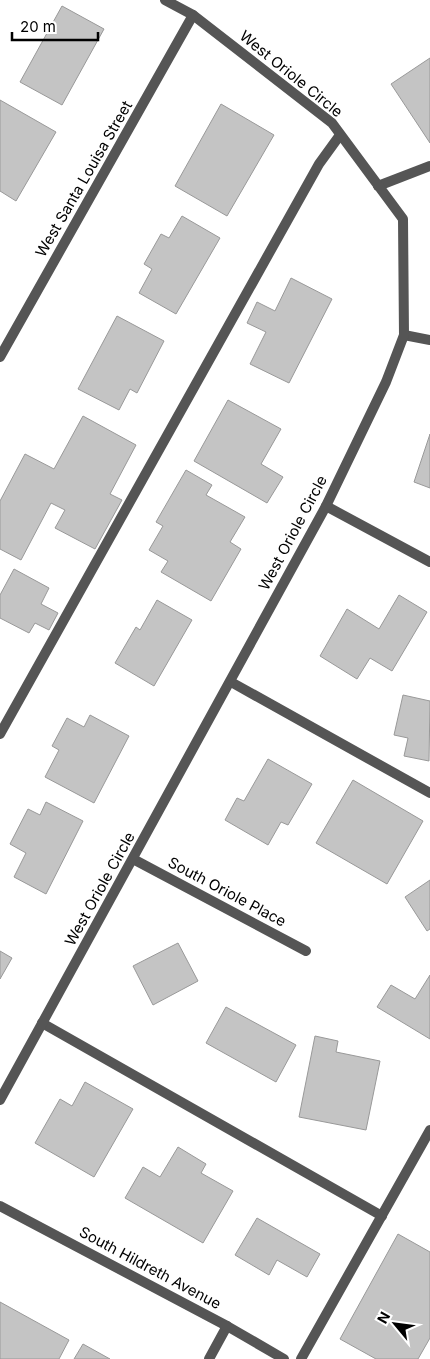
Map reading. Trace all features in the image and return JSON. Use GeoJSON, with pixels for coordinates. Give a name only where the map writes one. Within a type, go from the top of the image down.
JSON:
{"type":"FeatureCollection","features":[{"type":"Feature","properties":{"kind":"street","name":"West Oriole Circle"},"geometry":{"type":"LineString","coordinates":[[0,1100],[326,506],[386,382],[404,335],[403,219],[332,123],[193,16],[165,0]]}},
{"type":"Feature","properties":{"kind":"street","name":"West Santa Louisa Street"},"geometry":{"type":"LineString","coordinates":[[0,357],[193,16]]}},
{"type":"Feature","properties":{"kind":"street"},"geometry":{"type":"LineString","coordinates":[[0,734],[319,164],[340,135]]}},
{"type":"Feature","properties":{"kind":"street"},"geometry":{"type":"LineString","coordinates":[[378,186],[430,166]]}},
{"type":"Feature","properties":{"kind":"street"},"geometry":{"type":"LineString","coordinates":[[404,335],[430,340]]}},
{"type":"Feature","properties":{"kind":"street"},"geometry":{"type":"LineString","coordinates":[[326,506],[430,562]]}},
{"type":"Feature","properties":{"kind":"street"},"geometry":{"type":"LineString","coordinates":[[231,682],[430,793]]}},
{"type":"Feature","properties":{"kind":"street","name":"South Oriole Place"},"geometry":{"type":"LineString","coordinates":[[133,860],[306,951]]}},
{"type":"Feature","properties":{"kind":"street"},"geometry":{"type":"LineString","coordinates":[[42,1023],[382,1216]]}},
{"type":"Feature","properties":{"kind":"street"},"geometry":{"type":"LineString","coordinates":[[301,1359],[430,1130]]}},
{"type":"Feature","properties":{"kind":"street","name":"South Hildreth Avenue"},"geometry":{"type":"LineString","coordinates":[[0,1206],[228,1326],[284,1359]]}},
{"type":"Feature","properties":{"kind":"street"},"geometry":{"type":"LineString","coordinates":[[209,1359],[228,1326]]}},
{"type":"Feature","properties":{"kind":"building"},"geometry":{"type":"Polygon","coordinates":[[[62,6],[104,29],[62,105],[20,82],[62,6]]]}},
{"type":"Feature","properties":{"kind":"building"},"geometry":{"type":"Polygon","coordinates":[[[430,58],[430,143],[391,84],[430,58]]]}},
{"type":"Feature","properties":{"kind":"building"},"geometry":{"type":"Polygon","coordinates":[[[0,100],[56,132],[16,201],[0,191],[0,100]]]}},
{"type":"Feature","properties":{"kind":"building"},"geometry":{"type":"Polygon","coordinates":[[[221,104],[274,135],[227,216],[175,186],[221,104]]]}},
{"type":"Feature","properties":{"kind":"building"},"geometry":{"type":"Polygon","coordinates":[[[182,216],[220,238],[176,314],[139,293],[152,269],[144,264],[161,234],[169,238],[182,216]]]}},
{"type":"Feature","properties":{"kind":"building"},"geometry":{"type":"Polygon","coordinates":[[[291,278],[332,299],[289,383],[250,364],[266,332],[247,323],[257,302],[275,311],[291,278]]]}},
{"type":"Feature","properties":{"kind":"building"},"geometry":{"type":"Polygon","coordinates":[[[117,316],[164,341],[137,393],[130,389],[119,410],[78,389],[117,316]]]}},
{"type":"Feature","properties":{"kind":"building"},"geometry":{"type":"Polygon","coordinates":[[[228,400],[281,429],[261,464],[283,477],[267,503],[194,461],[228,400]]]}},
{"type":"Feature","properties":{"kind":"building"},"geometry":{"type":"Polygon","coordinates":[[[83,416],[136,445],[110,494],[122,500],[95,549],[55,528],[65,510],[51,503],[21,560],[0,549],[0,501],[25,454],[54,469],[83,416]]]}},
{"type":"Feature","properties":{"kind":"building"},"geometry":{"type":"Polygon","coordinates":[[[430,434],[430,488],[414,482],[430,434]]]}},
{"type":"Feature","properties":{"kind":"building"},"geometry":{"type":"Polygon","coordinates":[[[186,470],[212,485],[206,495],[245,517],[230,542],[241,549],[211,601],[161,572],[168,561],[149,550],[163,526],[156,522],[186,470]]]}},
{"type":"Feature","properties":{"kind":"building"},"geometry":{"type":"Polygon","coordinates":[[[14,569],[49,588],[41,604],[58,613],[49,630],[35,623],[29,633],[0,618],[0,595],[14,569]]]}},
{"type":"Feature","properties":{"kind":"building"},"geometry":{"type":"Polygon","coordinates":[[[399,595],[427,612],[392,671],[370,658],[357,679],[320,656],[347,609],[379,629],[399,595]]]}},
{"type":"Feature","properties":{"kind":"building"},"geometry":{"type":"Polygon","coordinates":[[[157,600],[192,620],[154,686],[115,663],[136,627],[140,630],[157,600]]]}},
{"type":"Feature","properties":{"kind":"building"},"geometry":{"type":"Polygon","coordinates":[[[403,695],[430,701],[429,761],[404,756],[408,738],[394,735],[403,695]]]}},
{"type":"Feature","properties":{"kind":"building"},"geometry":{"type":"Polygon","coordinates":[[[90,715],[129,736],[94,803],[45,777],[59,750],[52,746],[67,718],[84,727],[90,715]]]}},
{"type":"Feature","properties":{"kind":"building"},"geometry":{"type":"Polygon","coordinates":[[[268,759],[312,784],[288,825],[281,822],[268,845],[225,820],[237,798],[244,801],[268,759]]]}},
{"type":"Feature","properties":{"kind":"building"},"geometry":{"type":"Polygon","coordinates":[[[353,780],[423,821],[387,884],[316,843],[353,780]]]}},
{"type":"Feature","properties":{"kind":"building"},"geometry":{"type":"Polygon","coordinates":[[[46,802],[83,821],[46,894],[14,877],[26,853],[10,844],[28,809],[40,815],[46,802]]]}},
{"type":"Feature","properties":{"kind":"building"},"geometry":{"type":"Polygon","coordinates":[[[430,880],[430,929],[427,931],[405,897],[430,880]]]}},
{"type":"Feature","properties":{"kind":"building"},"geometry":{"type":"Polygon","coordinates":[[[178,943],[198,981],[153,1005],[133,966],[178,943]]]}},
{"type":"Feature","properties":{"kind":"building"},"geometry":{"type":"Polygon","coordinates":[[[0,951],[12,958],[0,979],[0,951]]]}},
{"type":"Feature","properties":{"kind":"building"},"geometry":{"type":"Polygon","coordinates":[[[430,975],[430,1039],[377,1007],[391,985],[415,999],[430,975]]]}},
{"type":"Feature","properties":{"kind":"building"},"geometry":{"type":"Polygon","coordinates":[[[226,1007],[296,1045],[276,1082],[206,1043],[226,1007]]]}},
{"type":"Feature","properties":{"kind":"building"},"geometry":{"type":"Polygon","coordinates":[[[315,1036],[338,1041],[336,1052],[380,1061],[366,1130],[299,1117],[315,1036]]]}},
{"type":"Feature","properties":{"kind":"building"},"geometry":{"type":"Polygon","coordinates":[[[85,1082],[133,1109],[94,1177],[35,1143],[60,1099],[72,1106],[85,1082]]]}},
{"type":"Feature","properties":{"kind":"building"},"geometry":{"type":"Polygon","coordinates":[[[178,1147],[206,1164],[201,1173],[233,1191],[203,1243],[125,1198],[143,1167],[160,1177],[178,1147]]]}},
{"type":"Feature","properties":{"kind":"building"},"geometry":{"type":"Polygon","coordinates":[[[257,1218],[320,1254],[307,1277],[277,1260],[269,1275],[235,1255],[257,1218]]]}},
{"type":"Feature","properties":{"kind":"building"},"geometry":{"type":"Polygon","coordinates":[[[398,1234],[430,1252],[430,1338],[418,1359],[376,1359],[340,1339],[398,1234]]]}},
{"type":"Feature","properties":{"kind":"building"},"geometry":{"type":"Polygon","coordinates":[[[0,1302],[69,1340],[59,1359],[0,1359],[0,1302]]]}},
{"type":"Feature","properties":{"kind":"building"},"geometry":{"type":"Polygon","coordinates":[[[83,1344],[110,1359],[74,1359],[83,1344]]]}}]}
